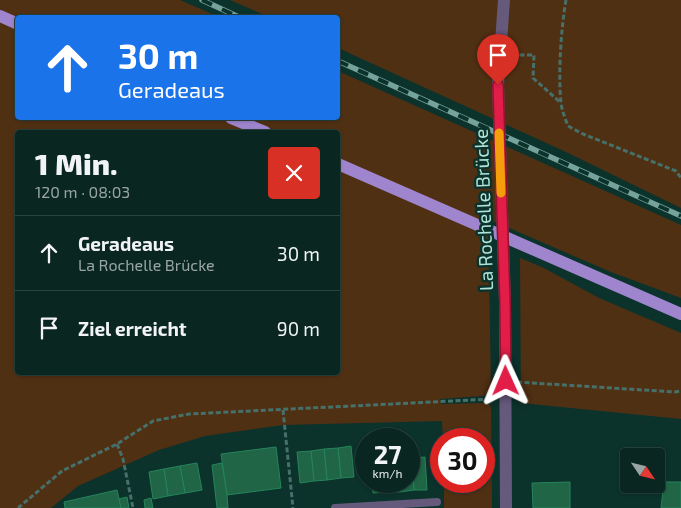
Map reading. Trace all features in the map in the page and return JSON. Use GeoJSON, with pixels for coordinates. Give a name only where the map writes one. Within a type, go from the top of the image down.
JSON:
{"type":"FeatureCollection","features":[{"type":"Feature","properties":{"kind":"main road"},"geometry":{"type":"LineString","coordinates":[[0,16],[15,23]]}},
{"type":"Feature","properties":{"kind":"main road"},"geometry":{"type":"LineString","coordinates":[[236,120],[260,130]]}},
{"type":"Feature","properties":{"kind":"main road"},"geometry":{"type":"LineString","coordinates":[[340,165],[681,314]]}},
{"type":"Feature","properties":{"kind":"street","name":"La Rochelle Brücke"},"geometry":{"type":"LineString","coordinates":[[504,0],[498,85],[505,302],[506,508]]}},
{"type":"Feature","properties":{"kind":"lane"},"geometry":{"type":"LineString","coordinates":[[335,508],[437,502]]}},
{"type":"Feature","properties":{"kind":"path"},"geometry":{"type":"LineString","coordinates":[[566,0],[560,71],[561,103],[568,126],[582,134],[676,171],[681,178]]}},
{"type":"Feature","properties":{"kind":"path"},"geometry":{"type":"LineString","coordinates":[[511,55],[534,55],[533,78],[561,103]]}},
{"type":"Feature","properties":{"kind":"path"},"geometry":{"type":"LineString","coordinates":[[506,381],[681,391]]}},
{"type":"Feature","properties":{"kind":"path"},"geometry":{"type":"LineString","coordinates":[[18,508],[62,472],[117,444],[153,421],[189,414],[505,398]]}},
{"type":"Feature","properties":{"kind":"path"},"geometry":{"type":"LineString","coordinates":[[283,410],[293,508]]}},
{"type":"Feature","properties":{"kind":"path"},"geometry":{"type":"LineString","coordinates":[[117,444],[124,459],[133,508]]}},
{"type":"Feature","properties":{"kind":"shaded area"},"geometry":{"type":"Polygon","coordinates":[[[0,0],[180,0],[214,15],[15,15],[15,120],[340,120],[340,72],[681,225],[681,298],[611,272],[488,219],[491,387],[489,393],[483,396],[440,399],[441,404],[489,404],[491,407],[491,428],[442,428],[442,421],[283,425],[205,436],[159,450],[78,486],[51,508],[0,508],[0,0]]]}},
{"type":"Feature","properties":{"kind":"shaded area"},"geometry":{"type":"Polygon","coordinates":[[[230,0],[681,0],[681,208],[566,152],[340,49],[340,15],[264,15],[230,0]]]}},
{"type":"Feature","properties":{"kind":"shaded area"},"geometry":{"type":"Polygon","coordinates":[[[520,258],[544,268],[599,298],[681,333],[681,419],[521,403],[520,258]]]}},
{"type":"Feature","properties":{"kind":"shaded area"},"geometry":{"type":"Polygon","coordinates":[[[444,493],[492,493],[492,508],[444,508],[444,493]]]}},
{"type":"Feature","properties":{"kind":"building"},"geometry":{"type":"Polygon","coordinates":[[[351,446],[354,477],[341,478],[338,448],[351,446]]]}},
{"type":"Feature","properties":{"kind":"building"},"geometry":{"type":"Polygon","coordinates":[[[276,447],[281,488],[227,495],[221,454],[276,447]]]}},
{"type":"Feature","properties":{"kind":"building"},"geometry":{"type":"Polygon","coordinates":[[[338,448],[341,478],[327,480],[324,449],[338,448]]]}},
{"type":"Feature","properties":{"kind":"building"},"geometry":{"type":"Polygon","coordinates":[[[324,449],[327,480],[314,481],[311,451],[324,449]]]}},
{"type":"Feature","properties":{"kind":"building"},"geometry":{"type":"Polygon","coordinates":[[[311,451],[314,481],[300,483],[297,452],[311,451]]]}},
{"type":"Feature","properties":{"kind":"building"},"geometry":{"type":"Polygon","coordinates":[[[420,457],[425,457],[427,490],[420,490],[420,457]]]}},
{"type":"Feature","properties":{"kind":"building"},"geometry":{"type":"Polygon","coordinates":[[[197,463],[202,490],[185,493],[180,466],[197,463]]]}},
{"type":"Feature","properties":{"kind":"building"},"geometry":{"type":"Polygon","coordinates":[[[222,463],[228,508],[217,508],[212,465],[222,463]]]}},
{"type":"Feature","properties":{"kind":"building"},"geometry":{"type":"Polygon","coordinates":[[[180,466],[185,493],[168,496],[164,469],[180,466]]]}},
{"type":"Feature","properties":{"kind":"building"},"geometry":{"type":"Polygon","coordinates":[[[164,469],[168,496],[153,499],[149,472],[164,469]]]}},
{"type":"Feature","properties":{"kind":"building"},"geometry":{"type":"Polygon","coordinates":[[[570,482],[570,508],[533,508],[532,483],[570,482]]]}},
{"type":"Feature","properties":{"kind":"building"},"geometry":{"type":"Polygon","coordinates":[[[665,482],[681,482],[681,508],[661,508],[663,493],[665,493],[665,482]]]}},
{"type":"Feature","properties":{"kind":"building"},"geometry":{"type":"Polygon","coordinates":[[[117,490],[121,508],[65,508],[64,502],[117,490]]]}},
{"type":"Feature","properties":{"kind":"building"},"geometry":{"type":"Polygon","coordinates":[[[127,497],[129,508],[121,508],[119,499],[127,497]]]}},
{"type":"Feature","properties":{"kind":"building"},"geometry":{"type":"Polygon","coordinates":[[[151,498],[153,508],[145,508],[144,500],[151,498]]]}},
{"type":"Feature","properties":{"kind":"railway"},"geometry":{"type":"LineString","coordinates":[[202,0],[234,15]]}},
{"type":"Feature","properties":{"kind":"railway"},"geometry":{"type":"LineString","coordinates":[[340,62],[681,216]]}},
{"type":"Feature","properties":{"kind":"slow traffic"},"geometry":{"type":"LineString","coordinates":[[499,133],[501,193]]}},
{"type":"Feature","properties":{"kind":"route"},"geometry":{"type":"LineString","coordinates":[[498,85],[506,381]]}}]}
